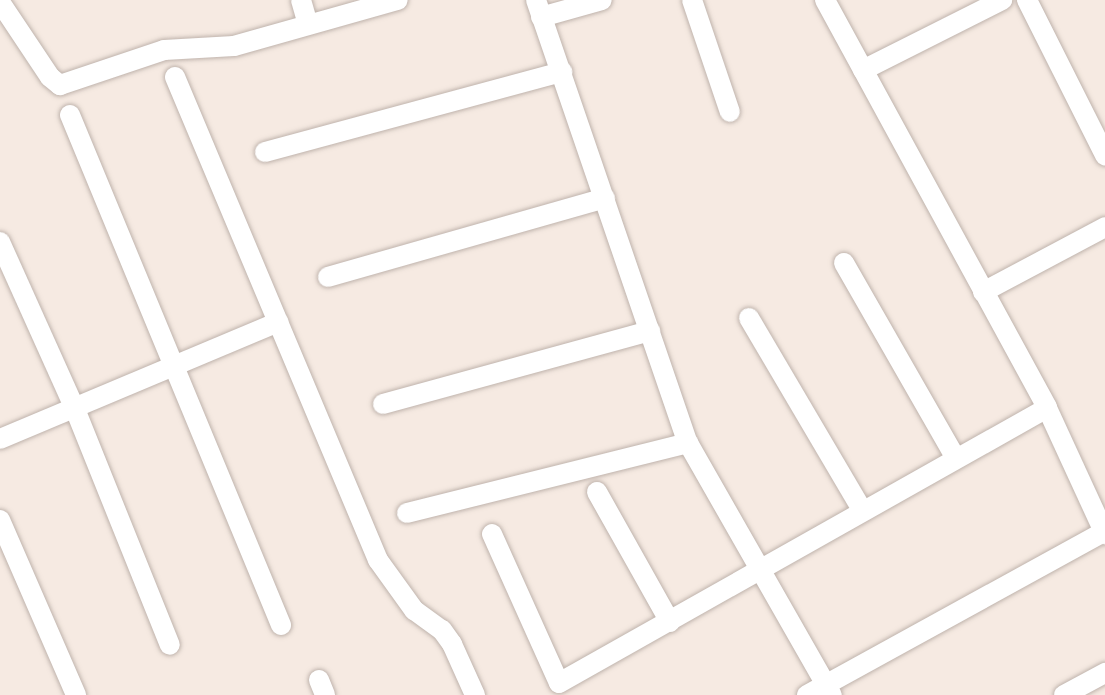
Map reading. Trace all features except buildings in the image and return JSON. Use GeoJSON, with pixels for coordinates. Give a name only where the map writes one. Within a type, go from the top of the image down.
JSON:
{"type":"FeatureCollection","features":[{"type":"Feature","properties":{"kind":"street"},"geometry":{"type":"LineString","coordinates":[[301,0],[308,24]]}},
{"type":"Feature","properties":{"kind":"street"},"geometry":{"type":"LineString","coordinates":[[0,2],[50,77],[60,85],[164,50],[234,46],[398,0]]}},
{"type":"Feature","properties":{"kind":"street"},"geometry":{"type":"LineString","coordinates":[[602,0],[539,8],[688,442],[829,690]]}},
{"type":"Feature","properties":{"kind":"street"},"geometry":{"type":"LineString","coordinates":[[692,0],[730,112]]}},
{"type":"Feature","properties":{"kind":"street"},"geometry":{"type":"LineString","coordinates":[[807,695],[829,690],[1105,532],[1047,408],[825,0]]}},
{"type":"Feature","properties":{"kind":"street"},"geometry":{"type":"LineString","coordinates":[[863,70],[1002,0]]}},
{"type":"Feature","properties":{"kind":"street"},"geometry":{"type":"LineString","coordinates":[[1027,0],[1105,155]]}},
{"type":"Feature","properties":{"kind":"street"},"geometry":{"type":"LineString","coordinates":[[265,152],[562,72]]}},
{"type":"Feature","properties":{"kind":"street"},"geometry":{"type":"LineString","coordinates":[[175,77],[378,560],[414,610],[442,630],[452,644],[476,695]]}},
{"type":"Feature","properties":{"kind":"street"},"geometry":{"type":"LineString","coordinates":[[70,116],[281,626]]}},
{"type":"Feature","properties":{"kind":"street"},"geometry":{"type":"LineString","coordinates":[[328,277],[605,198]]}},
{"type":"Feature","properties":{"kind":"street"},"geometry":{"type":"LineString","coordinates":[[983,292],[1105,227]]}},
{"type":"Feature","properties":{"kind":"street"},"geometry":{"type":"LineString","coordinates":[[0,242],[75,408],[170,645]]}},
{"type":"Feature","properties":{"kind":"street"},"geometry":{"type":"LineString","coordinates":[[844,263],[955,457]]}},
{"type":"Feature","properties":{"kind":"street"},"geometry":{"type":"LineString","coordinates":[[749,318],[862,510]]}},
{"type":"Feature","properties":{"kind":"street"},"geometry":{"type":"LineString","coordinates":[[0,439],[278,322]]}},
{"type":"Feature","properties":{"kind":"street"},"geometry":{"type":"LineString","coordinates":[[383,404],[650,331]]}},
{"type":"Feature","properties":{"kind":"street"},"geometry":{"type":"LineString","coordinates":[[492,534],[559,683],[762,571],[955,457],[1047,408]]}},
{"type":"Feature","properties":{"kind":"street"},"geometry":{"type":"LineString","coordinates":[[407,513],[688,442]]}},
{"type":"Feature","properties":{"kind":"street"},"geometry":{"type":"LineString","coordinates":[[597,492],[669,622]]}},
{"type":"Feature","properties":{"kind":"street"},"geometry":{"type":"LineString","coordinates":[[0,520],[76,695]]}},
{"type":"Feature","properties":{"kind":"street"},"geometry":{"type":"LineString","coordinates":[[1064,695],[1105,673]]}}]}
